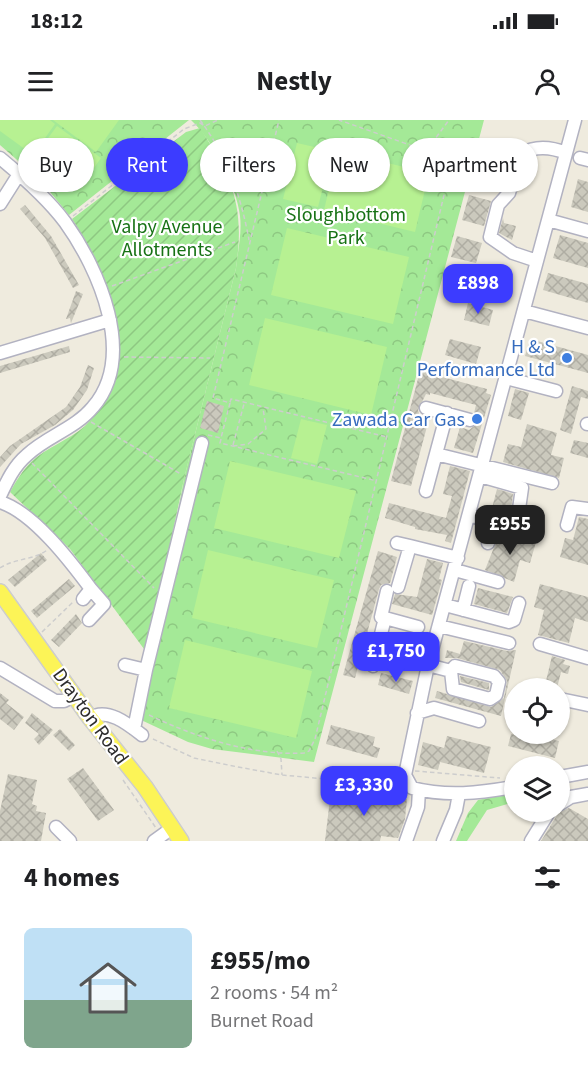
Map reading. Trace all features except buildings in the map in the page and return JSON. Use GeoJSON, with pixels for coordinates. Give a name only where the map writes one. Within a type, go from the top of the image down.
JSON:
{"type":"FeatureCollection","features":[{"type":"Feature","properties":{"kind":"main road","name":"Drayton Road"},"geometry":{"type":"LineString","coordinates":[[0,592],[90,718],[145,787],[167,836]]}},
{"type":"Feature","properties":{"kind":"street"},"geometry":{"type":"LineString","coordinates":[[504,783],[459,794],[412,788],[405,772],[428,665],[575,120]]}},
{"type":"Feature","properties":{"kind":"street"},"geometry":{"type":"LineString","coordinates":[[537,261],[500,246],[490,237],[490,232],[498,205],[509,193],[521,154],[530,149],[544,148],[566,153]]}},
{"type":"Feature","properties":{"kind":"street"},"geometry":{"type":"LineString","coordinates":[[0,158],[18,172]]}},
{"type":"Feature","properties":{"kind":"street"},"geometry":{"type":"LineString","coordinates":[[0,204],[18,177]]}},
{"type":"Feature","properties":{"kind":"street"},"geometry":{"type":"LineString","coordinates":[[0,496],[10,473],[25,456],[83,417],[101,396],[114,357],[110,320],[100,290],[81,248],[65,222],[37,192]]}},
{"type":"Feature","properties":{"kind":"street"},"geometry":{"type":"LineString","coordinates":[[548,219],[588,231]]}},
{"type":"Feature","properties":{"kind":"street"},"geometry":{"type":"LineString","coordinates":[[524,311],[588,328]]}},
{"type":"Feature","properties":{"kind":"street"},"geometry":{"type":"LineString","coordinates":[[0,353],[110,320]]}},
{"type":"Feature","properties":{"kind":"street"},"geometry":{"type":"LineString","coordinates":[[506,378],[556,391]]}},
{"type":"Feature","properties":{"kind":"street"},"geometry":{"type":"LineString","coordinates":[[426,408],[445,419],[470,420]]}},
{"type":"Feature","properties":{"kind":"street"},"geometry":{"type":"LineString","coordinates":[[426,491],[445,419]]}},
{"type":"Feature","properties":{"kind":"street"},"geometry":{"type":"LineString","coordinates":[[90,718],[106,713],[138,732],[146,670],[202,443]]}},
{"type":"Feature","properties":{"kind":"street"},"geometry":{"type":"LineString","coordinates":[[436,454],[522,488],[519,509],[536,515]]}},
{"type":"Feature","properties":{"kind":"street"},"geometry":{"type":"LineString","coordinates":[[481,471],[552,483]]}},
{"type":"Feature","properties":{"kind":"street"},"geometry":{"type":"LineString","coordinates":[[0,502],[17,512],[54,544],[104,604],[89,620]]}},
{"type":"Feature","properties":{"kind":"street"},"geometry":{"type":"LineString","coordinates":[[567,525],[572,507],[588,509]]}},
{"type":"Feature","properties":{"kind":"street"},"geometry":{"type":"LineString","coordinates":[[470,515],[526,531]]}},
{"type":"Feature","properties":{"kind":"street"},"geometry":{"type":"LineString","coordinates":[[488,543],[494,522]]}},
{"type":"Feature","properties":{"kind":"street"},"geometry":{"type":"LineString","coordinates":[[397,543],[410,546],[498,582]]}},
{"type":"Feature","properties":{"kind":"street"},"geometry":{"type":"LineString","coordinates":[[410,546],[403,570],[381,617],[418,627]]}},
{"type":"Feature","properties":{"kind":"street"},"geometry":{"type":"LineString","coordinates":[[463,610],[469,586]]}},
{"type":"Feature","properties":{"kind":"street"},"geometry":{"type":"LineString","coordinates":[[83,599],[92,589]]}},
{"type":"Feature","properties":{"kind":"street"},"geometry":{"type":"LineString","coordinates":[[445,605],[512,622],[519,603]]}},
{"type":"Feature","properties":{"kind":"street"},"geometry":{"type":"LineString","coordinates":[[373,666],[386,618]]}},
{"type":"Feature","properties":{"kind":"street"},"geometry":{"type":"LineString","coordinates":[[439,626],[509,643]]}},
{"type":"Feature","properties":{"kind":"street"},"geometry":{"type":"LineString","coordinates":[[540,644],[588,658]]}},
{"type":"Feature","properties":{"kind":"street"},"geometry":{"type":"LineString","coordinates":[[378,652],[451,671]]}},
{"type":"Feature","properties":{"kind":"street"},"geometry":{"type":"LineString","coordinates":[[125,665],[146,670]]}},
{"type":"Feature","properties":{"kind":"street"},"geometry":{"type":"LineString","coordinates":[[0,668],[55,701],[64,701],[74,696]]}},
{"type":"Feature","properties":{"kind":"street"},"geometry":{"type":"LineString","coordinates":[[570,701],[588,705]]}},
{"type":"Feature","properties":{"kind":"street"},"geometry":{"type":"LineString","coordinates":[[417,713],[434,708],[479,720]]}},
{"type":"Feature","properties":{"kind":"street"},"geometry":{"type":"LineString","coordinates":[[570,775],[588,772]]}},
{"type":"Feature","properties":{"kind":"street"},"geometry":{"type":"LineString","coordinates":[[406,841],[418,807],[419,789]]}},
{"type":"Feature","properties":{"kind":"street"},"geometry":{"type":"LineString","coordinates":[[443,841],[456,810],[459,794]]}},
{"type":"Feature","properties":{"kind":"street"},"geometry":{"type":"LineString","coordinates":[[570,798],[588,794]]}},
{"type":"Feature","properties":{"kind":"street"},"geometry":{"type":"LineString","coordinates":[[531,841],[542,822]]}},
{"type":"Feature","properties":{"kind":"street"},"geometry":{"type":"LineString","coordinates":[[56,827],[70,841]]}},
{"type":"Feature","properties":{"kind":"path"},"geometry":{"type":"LineString","coordinates":[[200,120],[231,173],[241,197],[249,243]]}},
{"type":"Feature","properties":{"kind":"path"},"geometry":{"type":"LineString","coordinates":[[205,126],[218,120]]}},
{"type":"Feature","properties":{"kind":"path"},"geometry":{"type":"LineString","coordinates":[[230,403],[213,398],[279,120]]}},
{"type":"Feature","properties":{"kind":"path"},"geometry":{"type":"LineString","coordinates":[[339,120],[402,142]]}},
{"type":"Feature","properties":{"kind":"path"},"geometry":{"type":"LineString","coordinates":[[436,138],[449,120]]}},
{"type":"Feature","properties":{"kind":"path"},"geometry":{"type":"LineString","coordinates":[[65,222],[184,129],[200,123],[205,126]]}},
{"type":"Feature","properties":{"kind":"path"},"geometry":{"type":"LineString","coordinates":[[154,718],[212,741],[304,753],[313,746],[378,482],[444,192]]}},
{"type":"Feature","properties":{"kind":"path"},"geometry":{"type":"LineString","coordinates":[[100,290],[235,242]]}},
{"type":"Feature","properties":{"kind":"path"},"geometry":{"type":"LineString","coordinates":[[114,357],[210,358]]}},
{"type":"Feature","properties":{"kind":"path"},"geometry":{"type":"LineString","coordinates":[[378,482],[220,443],[221,438],[231,399],[388,437]]}},
{"type":"Feature","properties":{"kind":"path"},"geometry":{"type":"LineString","coordinates":[[233,446],[244,402]]}},
{"type":"Feature","properties":{"kind":"path"},"geometry":{"type":"LineString","coordinates":[[233,446],[236,443],[248,444],[266,429],[264,407]]}},
{"type":"Feature","properties":{"kind":"path"},"geometry":{"type":"LineString","coordinates":[[83,417],[182,474]]}},
{"type":"Feature","properties":{"kind":"path"},"geometry":{"type":"LineString","coordinates":[[202,443],[205,434],[221,438]]}},
{"type":"Feature","properties":{"kind":"path"},"geometry":{"type":"LineString","coordinates":[[25,456],[154,588]]}},
{"type":"Feature","properties":{"kind":"path"},"geometry":{"type":"LineString","coordinates":[[0,568],[12,560],[42,554],[54,544]]}},
{"type":"Feature","properties":{"kind":"path"},"geometry":{"type":"LineString","coordinates":[[42,632],[78,597],[83,599]]}},
{"type":"Feature","properties":{"kind":"path"},"geometry":{"type":"LineString","coordinates":[[138,732],[194,758],[282,775],[381,784],[405,772],[504,781]]}},
{"type":"Feature","properties":{"kind":"path"},"geometry":{"type":"LineString","coordinates":[[276,750],[281,759],[282,775]]}},
{"type":"Feature","properties":{"kind":"path"},"geometry":{"type":"LineString","coordinates":[[122,777],[167,836]]}},
{"type":"Feature","properties":{"kind":"green space"},"geometry":{"type":"Polygon","coordinates":[[[0,120],[189,120],[166,138],[106,138],[106,186],[69,215],[50,192],[94,192],[94,138],[18,138],[18,161],[0,145],[0,120]]]}},
{"type":"Feature","properties":{"kind":"green space"},"geometry":{"type":"Polygon","coordinates":[[[0,120],[50,120],[55,124],[45,138],[18,138],[18,144],[0,131],[0,120]]]}},
{"type":"Feature","properties":{"kind":"green space"},"geometry":{"type":"Polygon","coordinates":[[[53,120],[119,120],[96,152],[94,138],[77,138],[53,120]]]}},
{"type":"Feature","properties":{"kind":"green space","name":"Sloughbottom Park"},"geometry":{"type":"Polygon","coordinates":[[[191,120],[484,120],[479,138],[402,138],[402,192],[465,192],[314,762],[212,749],[188,742],[139,719],[184,479],[236,268],[240,222],[234,192],[296,192],[296,138],[206,138],[191,120]]]}},
{"type":"Feature","properties":{"kind":"green space"},"geometry":{"type":"Polygon","coordinates":[[[57,126],[74,138],[48,138],[57,126]]]}},
{"type":"Feature","properties":{"kind":"green space","name":"Valpy Avenue Allotments"},"geometry":{"type":"Polygon","coordinates":[[[200,128],[206,138],[200,138],[200,192],[233,192],[239,228],[238,247],[236,268],[184,479],[147,653],[70,549],[10,492],[31,462],[85,426],[104,403],[115,377],[119,351],[117,323],[110,295],[87,242],[72,219],[107,192],[188,192],[188,138],[178,138],[186,132],[200,128]]]}},
{"type":"Feature","properties":{"kind":"green space"},"geometry":{"type":"Polygon","coordinates":[[[297,143],[308,146],[308,192],[322,192],[318,207],[283,199],[285,192],[296,192],[297,143]]]}},
{"type":"Feature","properties":{"kind":"green space"},"geometry":{"type":"Polygon","coordinates":[[[94,153],[101,158],[94,168],[94,153]]]}},
{"type":"Feature","properties":{"kind":"green space"},"geometry":{"type":"Polygon","coordinates":[[[390,164],[402,166],[402,192],[424,192],[415,232],[324,210],[328,192],[390,192],[390,164]]]}},
{"type":"Feature","properties":{"kind":"green space"},"geometry":{"type":"Polygon","coordinates":[[[287,228],[409,257],[393,324],[271,295],[287,228]]]}},
{"type":"Feature","properties":{"kind":"green space"},"geometry":{"type":"Polygon","coordinates":[[[265,318],[387,347],[371,415],[249,385],[265,318]]]}},
{"type":"Feature","properties":{"kind":"green space"},"geometry":{"type":"Polygon","coordinates":[[[301,419],[327,425],[317,464],[291,458],[301,419]]]}},
{"type":"Feature","properties":{"kind":"green space"},"geometry":{"type":"Polygon","coordinates":[[[230,461],[356,491],[339,558],[214,528],[230,461]]]}},
{"type":"Feature","properties":{"kind":"green space"},"geometry":{"type":"Polygon","coordinates":[[[208,550],[334,580],[317,648],[192,618],[208,550]]]}},
{"type":"Feature","properties":{"kind":"green space"},"geometry":{"type":"Polygon","coordinates":[[[185,640],[312,671],[296,738],[169,708],[185,640]]]}},
{"type":"Feature","properties":{"kind":"green space"},"geometry":{"type":"Polygon","coordinates":[[[504,795],[504,805],[487,810],[467,841],[456,841],[468,813],[478,800],[504,795]]]}},
{"type":"Feature","properties":{"kind":"place","name":"H & S Performance Ltd"},"geometry":{"type":"Point","coordinates":[567,358]}},
{"type":"Feature","properties":{"kind":"place","name":"Zawada Car Gas"},"geometry":{"type":"Point","coordinates":[477,419]}}]}
